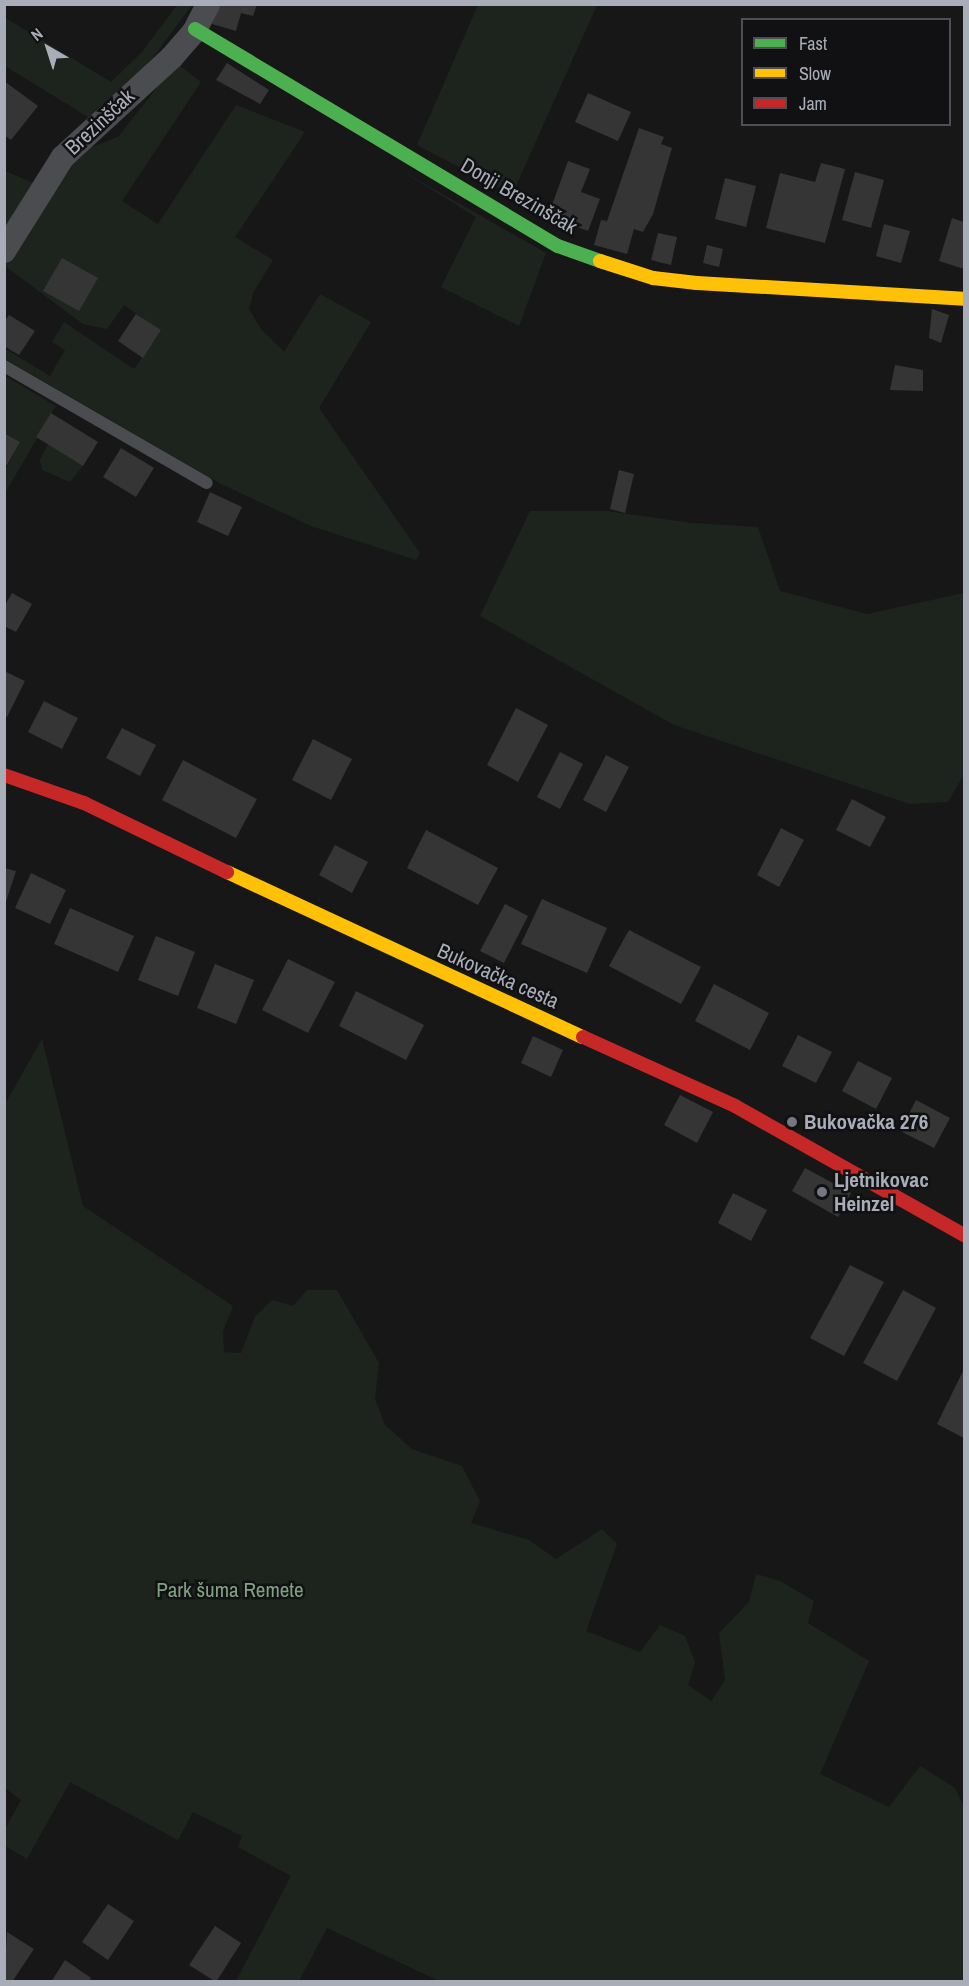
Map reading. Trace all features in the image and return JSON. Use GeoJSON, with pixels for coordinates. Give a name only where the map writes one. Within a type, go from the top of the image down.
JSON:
{"type":"FeatureCollection","features":[{"type":"Feature","properties":{"kind":"main road","name":"Donji Brezinščak"},"geometry":{"type":"LineString","coordinates":[[195,29],[558,246],[618,268],[653,278],[697,283],[964,299]]}},
{"type":"Feature","properties":{"kind":"main road","name":"Bukovačka cesta"},"geometry":{"type":"LineString","coordinates":[[4,775],[84,803],[381,946],[735,1106],[964,1235]]}},
{"type":"Feature","properties":{"kind":"street","name":"Brezinščak"},"geometry":{"type":"LineString","coordinates":[[4,251],[63,157],[172,57],[195,29],[208,4]]}},
{"type":"Feature","properties":{"kind":"lane"},"geometry":{"type":"LineString","coordinates":[[4,366],[207,483]]}},
{"type":"Feature","properties":{"kind":"green space"},"geometry":{"type":"Polygon","coordinates":[[[177,5],[192,5],[151,60],[88,117],[5,66],[4,17],[111,82],[142,52],[177,5]]]}},
{"type":"Feature","properties":{"kind":"green space"},"geometry":{"type":"Polygon","coordinates":[[[478,5],[597,5],[512,195],[417,145],[478,5]]]}},
{"type":"Feature","properties":{"kind":"green space"},"geometry":{"type":"Polygon","coordinates":[[[176,63],[201,82],[122,201],[158,224],[236,105],[305,132],[235,237],[273,260],[253,293],[249,309],[261,329],[284,352],[320,294],[371,322],[319,408],[420,553],[416,560],[311,526],[221,484],[5,359],[4,348],[50,376],[65,350],[52,342],[64,322],[134,369],[161,331],[124,305],[107,329],[83,324],[5,266],[77,158],[84,150],[118,137],[176,63]]]}},
{"type":"Feature","properties":{"kind":"green space"},"geometry":{"type":"Polygon","coordinates":[[[397,168],[546,253],[519,326],[441,287],[476,217],[397,168]]]}},
{"type":"Feature","properties":{"kind":"green space"},"geometry":{"type":"Polygon","coordinates":[[[5,171],[33,183],[5,237],[5,171]]]}},
{"type":"Feature","properties":{"kind":"green space"},"geometry":{"type":"Polygon","coordinates":[[[5,376],[56,406],[5,493],[5,470],[20,442],[5,433],[5,376]]]}},
{"type":"Feature","properties":{"kind":"green space"},"geometry":{"type":"Polygon","coordinates":[[[48,444],[83,466],[70,482],[42,470],[40,460],[48,444]]]}},
{"type":"Feature","properties":{"kind":"green space"},"geometry":{"type":"Polygon","coordinates":[[[530,511],[606,511],[692,523],[758,527],[780,591],[867,614],[964,593],[964,774],[948,802],[910,804],[674,725],[480,616],[530,511]]]}},
{"type":"Feature","properties":{"kind":"green space","name":"Park šuma Remete"},"geometry":{"type":"Polygon","coordinates":[[[42,1039],[83,1206],[233,1306],[223,1331],[224,1352],[241,1353],[255,1317],[272,1300],[293,1306],[307,1290],[337,1290],[379,1363],[375,1399],[385,1425],[412,1449],[462,1466],[480,1501],[471,1523],[529,1540],[556,1559],[602,1529],[617,1544],[586,1631],[640,1652],[660,1625],[685,1636],[695,1662],[688,1685],[711,1701],[725,1680],[719,1633],[749,1602],[756,1574],[780,1581],[814,1601],[808,1623],[869,1661],[820,1774],[889,1807],[920,1766],[955,1788],[964,1807],[964,1981],[439,1981],[327,1928],[299,1981],[236,1981],[291,1876],[238,1847],[242,1836],[193,1812],[178,1840],[70,1782],[27,1859],[5,1846],[5,1829],[21,1800],[4,1787],[4,1106],[42,1039]]]}},
{"type":"Feature","properties":{"kind":"building"},"geometry":{"type":"Polygon","coordinates":[[[218,4],[257,4],[253,16],[241,13],[236,31],[212,24],[218,4]]]}},
{"type":"Feature","properties":{"kind":"building"},"geometry":{"type":"Polygon","coordinates":[[[227,63],[269,90],[260,104],[216,80],[227,63]]]}},
{"type":"Feature","properties":{"kind":"building"},"geometry":{"type":"Polygon","coordinates":[[[4,81],[38,106],[11,140],[4,135],[4,81]]]}},
{"type":"Feature","properties":{"kind":"building"},"geometry":{"type":"Polygon","coordinates":[[[588,93],[631,112],[618,141],[575,122],[588,93]]]}},
{"type":"Feature","properties":{"kind":"building"},"geometry":{"type":"Polygon","coordinates":[[[639,128],[664,137],[661,144],[672,148],[653,214],[643,232],[634,229],[627,254],[594,245],[601,220],[607,221],[639,128]]]}},
{"type":"Feature","properties":{"kind":"building"},"geometry":{"type":"Polygon","coordinates":[[[568,161],[590,169],[581,192],[600,199],[588,231],[548,216],[568,161]]]}},
{"type":"Feature","properties":{"kind":"building"},"geometry":{"type":"Polygon","coordinates":[[[821,163],[845,169],[825,243],[766,228],[780,173],[815,182],[821,163]]]}},
{"type":"Feature","properties":{"kind":"building"},"geometry":{"type":"Polygon","coordinates":[[[855,172],[884,180],[871,228],[842,220],[855,172]]]}},
{"type":"Feature","properties":{"kind":"building"},"geometry":{"type":"Polygon","coordinates":[[[725,178],[756,186],[746,227],[715,219],[725,178]]]}},
{"type":"Feature","properties":{"kind":"building"},"geometry":{"type":"Polygon","coordinates":[[[952,218],[964,222],[964,269],[939,261],[952,218]]]}},
{"type":"Feature","properties":{"kind":"building"},"geometry":{"type":"Polygon","coordinates":[[[884,224],[910,231],[901,263],[876,256],[884,224]]]}},
{"type":"Feature","properties":{"kind":"building"},"geometry":{"type":"Polygon","coordinates":[[[658,233],[677,237],[671,265],[651,260],[658,233]]]}},
{"type":"Feature","properties":{"kind":"building"},"geometry":{"type":"Polygon","coordinates":[[[707,245],[723,249],[719,267],[703,263],[707,245]]]}},
{"type":"Feature","properties":{"kind":"building"},"geometry":{"type":"Polygon","coordinates":[[[62,258],[98,278],[79,311],[43,291],[62,258]]]}},
{"type":"Feature","properties":{"kind":"building"},"geometry":{"type":"Polygon","coordinates":[[[932,309],[949,315],[941,343],[929,338],[932,309]]]}},
{"type":"Feature","properties":{"kind":"building"},"geometry":{"type":"Polygon","coordinates":[[[136,314],[161,330],[143,358],[118,341],[136,314]]]}},
{"type":"Feature","properties":{"kind":"building"},"geometry":{"type":"Polygon","coordinates":[[[9,315],[35,331],[19,355],[4,346],[4,322],[9,315]]]}},
{"type":"Feature","properties":{"kind":"building"},"geometry":{"type":"Polygon","coordinates":[[[895,365],[923,370],[923,391],[890,390],[895,365]]]}},
{"type":"Feature","properties":{"kind":"building"},"geometry":{"type":"Polygon","coordinates":[[[51,413],[98,442],[83,466],[36,437],[51,413]]]}},
{"type":"Feature","properties":{"kind":"building"},"geometry":{"type":"Polygon","coordinates":[[[4,433],[20,442],[7,465],[4,464],[4,433]]]}},
{"type":"Feature","properties":{"kind":"building"},"geometry":{"type":"Polygon","coordinates":[[[121,448],[154,468],[136,497],[103,477],[121,448]]]}},
{"type":"Feature","properties":{"kind":"building"},"geometry":{"type":"Polygon","coordinates":[[[619,470],[634,474],[625,513],[610,509],[619,470]]]}},
{"type":"Feature","properties":{"kind":"building"},"geometry":{"type":"Polygon","coordinates":[[[210,492],[242,507],[228,536],[197,522],[210,492]]]}},
{"type":"Feature","properties":{"kind":"building"},"geometry":{"type":"Polygon","coordinates":[[[12,593],[32,604],[16,632],[4,626],[4,607],[12,593]]]}},
{"type":"Feature","properties":{"kind":"building"},"geometry":{"type":"Polygon","coordinates":[[[4,671],[25,681],[7,717],[4,716],[4,671]]]}},
{"type":"Feature","properties":{"kind":"building"},"geometry":{"type":"Polygon","coordinates":[[[44,701],[78,718],[62,749],[28,732],[44,701]]]}},
{"type":"Feature","properties":{"kind":"building"},"geometry":{"type":"Polygon","coordinates":[[[516,708],[548,725],[518,782],[487,765],[516,708]]]}},
{"type":"Feature","properties":{"kind":"building"},"geometry":{"type":"Polygon","coordinates":[[[122,728],[156,745],[140,776],[106,758],[122,728]]]}},
{"type":"Feature","properties":{"kind":"building"},"geometry":{"type":"Polygon","coordinates":[[[313,739],[352,759],[331,800],[292,780],[313,739]]]}},
{"type":"Feature","properties":{"kind":"building"},"geometry":{"type":"Polygon","coordinates":[[[560,752],[583,764],[560,809],[537,797],[560,752]]]}},
{"type":"Feature","properties":{"kind":"building"},"geometry":{"type":"Polygon","coordinates":[[[606,755],[629,767],[606,812],[583,800],[606,755]]]}},
{"type":"Feature","properties":{"kind":"building"},"geometry":{"type":"Polygon","coordinates":[[[183,760],[257,799],[236,838],[162,800],[183,760]]]}},
{"type":"Feature","properties":{"kind":"building"},"geometry":{"type":"Polygon","coordinates":[[[852,799],[886,817],[870,847],[836,830],[852,799]]]}},
{"type":"Feature","properties":{"kind":"building"},"geometry":{"type":"Polygon","coordinates":[[[781,828],[804,840],[779,887],[757,875],[781,828]]]}},
{"type":"Feature","properties":{"kind":"building"},"geometry":{"type":"Polygon","coordinates":[[[426,830],[498,868],[478,905],[407,868],[426,830]]]}},
{"type":"Feature","properties":{"kind":"building"},"geometry":{"type":"Polygon","coordinates":[[[335,845],[368,862],[352,893],[319,875],[335,845]]]}},
{"type":"Feature","properties":{"kind":"building"},"geometry":{"type":"Polygon","coordinates":[[[4,868],[16,871],[5,905],[4,905],[4,868]]]}},
{"type":"Feature","properties":{"kind":"building"},"geometry":{"type":"Polygon","coordinates":[[[31,873],[66,890],[50,924],[15,908],[31,873]]]}},
{"type":"Feature","properties":{"kind":"building"},"geometry":{"type":"Polygon","coordinates":[[[542,899],[607,928],[587,973],[521,944],[542,899]]]}},
{"type":"Feature","properties":{"kind":"building"},"geometry":{"type":"Polygon","coordinates":[[[505,904],[528,916],[504,963],[480,951],[505,904]]]}},
{"type":"Feature","properties":{"kind":"building"},"geometry":{"type":"Polygon","coordinates":[[[70,908],[134,936],[118,972],[54,944],[70,908]]]}},
{"type":"Feature","properties":{"kind":"building"},"geometry":{"type":"Polygon","coordinates":[[[629,930],[701,967],[681,1004],[609,966],[629,930]]]}},
{"type":"Feature","properties":{"kind":"building"},"geometry":{"type":"Polygon","coordinates":[[[156,936],[195,952],[178,996],[138,980],[156,936]]]}},
{"type":"Feature","properties":{"kind":"building"},"geometry":{"type":"Polygon","coordinates":[[[288,959],[335,982],[308,1033],[262,1010],[288,959]]]}},
{"type":"Feature","properties":{"kind":"building"},"geometry":{"type":"Polygon","coordinates":[[[215,964],[254,980],[236,1024],[197,1008],[215,964]]]}},
{"type":"Feature","properties":{"kind":"building"},"geometry":{"type":"Polygon","coordinates":[[[714,984],[769,1013],[750,1050],[695,1021],[714,984]]]}},
{"type":"Feature","properties":{"kind":"building"},"geometry":{"type":"Polygon","coordinates":[[[356,991],[424,1025],[406,1060],[339,1026],[356,991]]]}},
{"type":"Feature","properties":{"kind":"building"},"geometry":{"type":"Polygon","coordinates":[[[798,1035],[832,1052],[816,1083],[782,1066],[798,1035]]]}},
{"type":"Feature","properties":{"kind":"building"},"geometry":{"type":"Polygon","coordinates":[[[533,1036],[563,1050],[551,1077],[521,1063],[533,1036]]]}},
{"type":"Feature","properties":{"kind":"building"},"geometry":{"type":"Polygon","coordinates":[[[858,1061],[892,1078],[876,1109],[842,1091],[858,1061]]]}},
{"type":"Feature","properties":{"kind":"building"},"geometry":{"type":"Polygon","coordinates":[[[680,1095],[713,1112],[697,1143],[664,1125],[680,1095]]]}},
{"type":"Feature","properties":{"kind":"building"},"geometry":{"type":"Polygon","coordinates":[[[916,1100],[950,1118],[934,1148],[900,1131],[916,1100]]]}},
{"type":"Feature","properties":{"kind":"building","name":"Ljetnikovac Heinzel"},"geometry":{"type":"Polygon","coordinates":[[[805,1168],[851,1193],[838,1217],[792,1191],[805,1168]]]}},
{"type":"Feature","properties":{"kind":"building"},"geometry":{"type":"Polygon","coordinates":[[[733,1193],[767,1210],[751,1241],[718,1223],[733,1193]]]}},
{"type":"Feature","properties":{"kind":"building"},"geometry":{"type":"Polygon","coordinates":[[[850,1265],[884,1282],[844,1356],[810,1338],[850,1265]]]}},
{"type":"Feature","properties":{"kind":"building"},"geometry":{"type":"Polygon","coordinates":[[[903,1290],[936,1308],[897,1381],[863,1363],[903,1290]]]}},
{"type":"Feature","properties":{"kind":"building"},"geometry":{"type":"Polygon","coordinates":[[[964,1369],[964,1438],[937,1424],[964,1369]]]}},
{"type":"Feature","properties":{"kind":"building"},"geometry":{"type":"Polygon","coordinates":[[[108,1904],[134,1921],[108,1960],[82,1942],[108,1904]]]}},
{"type":"Feature","properties":{"kind":"building"},"geometry":{"type":"Polygon","coordinates":[[[215,1926],[241,1943],[216,1982],[189,1965],[215,1926]]]}},
{"type":"Feature","properties":{"kind":"building"},"geometry":{"type":"Polygon","coordinates":[[[7,1932],[34,1949],[12,1982],[4,1982],[7,1932]]]}},
{"type":"Feature","properties":{"kind":"building"},"geometry":{"type":"Polygon","coordinates":[[[65,1960],[91,1978],[89,1982],[51,1982],[65,1960]]]}},
{"type":"Feature","properties":{"kind":"traffic: fast"},"geometry":{"type":"LineString","coordinates":[[195,29],[558,246],[600,261]]}},
{"type":"Feature","properties":{"kind":"traffic: slow"},"geometry":{"type":"LineString","coordinates":[[600,261],[653,278],[697,283],[964,299]]}},
{"type":"Feature","properties":{"kind":"traffic: slow"},"geometry":{"type":"LineString","coordinates":[[227,872],[583,1037]]}},
{"type":"Feature","properties":{"kind":"traffic: jam"},"geometry":{"type":"LineString","coordinates":[[4,775],[84,803],[227,872]]}},
{"type":"Feature","properties":{"kind":"traffic: jam"},"geometry":{"type":"LineString","coordinates":[[583,1037],[735,1106],[964,1235]]}},
{"type":"Feature","properties":{"kind":"place","name":"Bukovačka 276"},"geometry":{"type":"Point","coordinates":[792,1122]}},
{"type":"Feature","properties":{"kind":"place","name":"Ljetnikovac Heinzel"},"geometry":{"type":"Point","coordinates":[822,1192]}}]}
